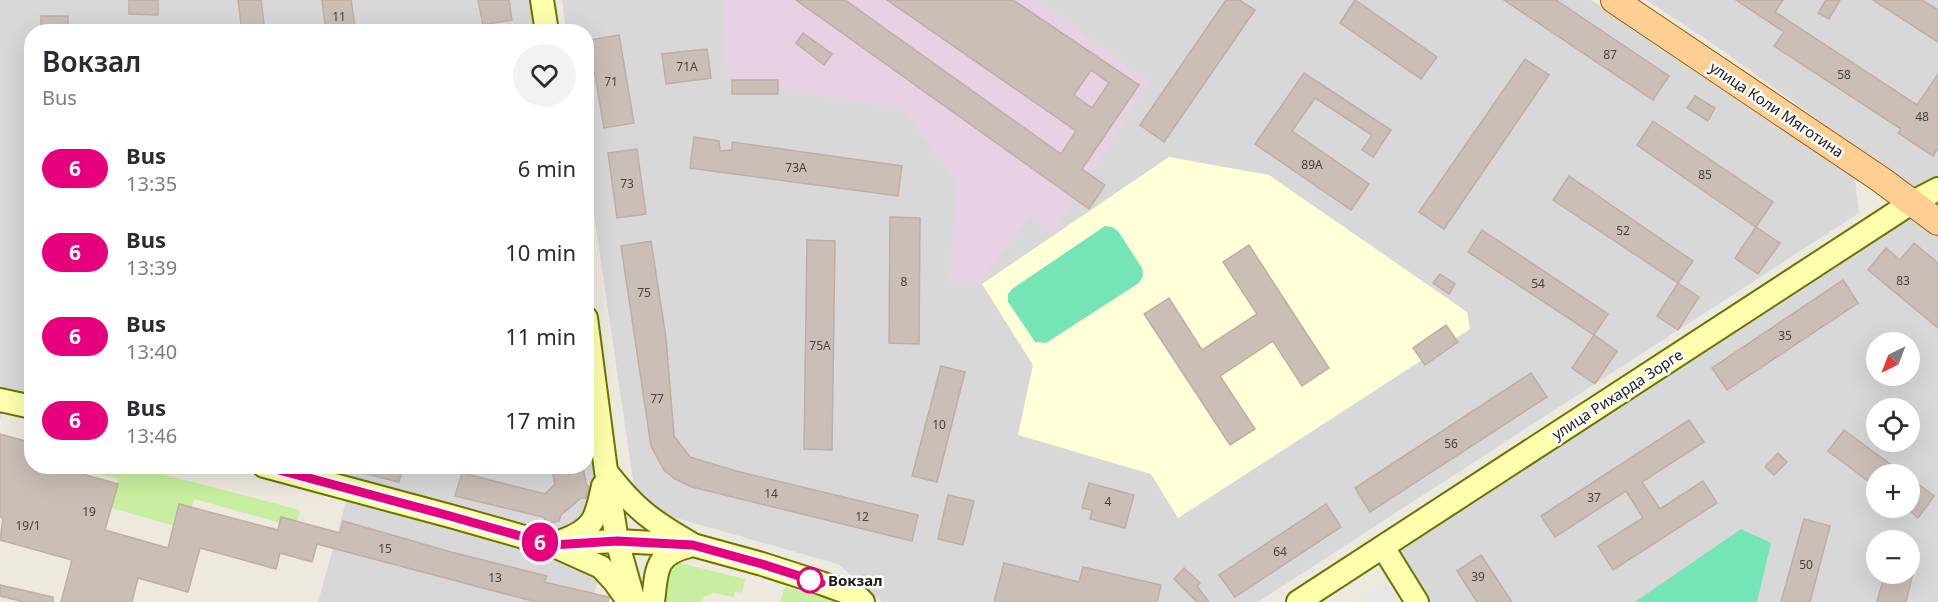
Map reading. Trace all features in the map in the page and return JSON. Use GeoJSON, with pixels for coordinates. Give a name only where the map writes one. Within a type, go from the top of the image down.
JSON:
{"type":"FeatureCollection","features":[{"type":"Feature","properties":{"kind":"main road"},"geometry":{"type":"LineString","coordinates":[[542,0],[546,24]]}},
{"type":"Feature","properties":{"kind":"main road","name":"улица Коли Мяготина"},"geometry":{"type":"LineString","coordinates":[[1614,0],[1736,81],[1938,222]]}},
{"type":"Feature","properties":{"kind":"main road","name":"улица Рихарда Зорге"},"geometry":{"type":"LineString","coordinates":[[1299,602],[1911,202],[1938,189]]}},
{"type":"Feature","properties":{"kind":"main road"},"geometry":{"type":"LineString","coordinates":[[594,379],[617,541],[634,602]]}},
{"type":"Feature","properties":{"kind":"main road"},"geometry":{"type":"LineString","coordinates":[[0,400],[24,405]]}},
{"type":"Feature","properties":{"kind":"main road"},"geometry":{"type":"LineString","coordinates":[[552,545],[574,537],[587,528],[597,514],[606,471]]}},
{"type":"Feature","properties":{"kind":"main road"},"geometry":{"type":"LineString","coordinates":[[606,471],[626,498],[650,519],[693,545]]}},
{"type":"Feature","properties":{"kind":"main road"},"geometry":{"type":"LineString","coordinates":[[294,474],[552,545],[601,567],[629,602]]}},
{"type":"Feature","properties":{"kind":"main road"},"geometry":{"type":"LineString","coordinates":[[552,545],[617,541],[693,545],[821,583],[860,600]]}},
{"type":"Feature","properties":{"kind":"main road"},"geometry":{"type":"LineString","coordinates":[[653,602],[657,571],[662,560],[672,550],[693,545]]}},
{"type":"Feature","properties":{"kind":"main road"},"geometry":{"type":"LineString","coordinates":[[1383,547],[1417,602]]}},
{"type":"Feature","properties":{"kind":"shaded area"},"geometry":{"type":"Polygon","coordinates":[[[0,0],[536,0],[539,24],[24,24],[24,399],[7,395],[0,420],[0,0]]]}},
{"type":"Feature","properties":{"kind":"shaded area"},"geometry":{"type":"Polygon","coordinates":[[[562,0],[1591,0],[1855,179],[1859,213],[1258,602],[882,602],[838,564],[637,507],[594,215],[594,24],[565,24],[562,0]]]}},
{"type":"Feature","properties":{"kind":"shaded area"},"geometry":{"type":"Polygon","coordinates":[[[722,0],[1036,0],[1149,81],[1054,232],[1031,215],[977,285],[950,282],[956,183],[905,110],[728,80],[722,0]]]}},
{"type":"Feature","properties":{"kind":"shaded area"},"geometry":{"type":"Polygon","coordinates":[[[1646,0],[1938,0],[1938,208],[1716,46],[1646,0]]]}},
{"type":"Feature","properties":{"kind":"shaded area"},"geometry":{"type":"Polygon","coordinates":[[[1169,157],[1269,175],[1467,312],[1470,329],[1178,518],[1151,474],[1018,435],[1033,365],[982,284],[1169,157]]]}},
{"type":"Feature","properties":{"kind":"shaded area"},"geometry":{"type":"Polygon","coordinates":[[[1908,211],[1938,235],[1938,602],[1429,602],[1399,552],[1908,211]]]}},
{"type":"Feature","properties":{"kind":"shaded area"},"geometry":{"type":"Polygon","coordinates":[[[594,400],[612,526],[592,602],[318,602],[352,480],[327,474],[594,474],[594,400]]]}},
{"type":"Feature","properties":{"kind":"shaded area"},"geometry":{"type":"Polygon","coordinates":[[[1385,581],[1399,602],[1354,602],[1385,581]]]}},
{"type":"Feature","properties":{"kind":"green space"},"geometry":{"type":"Polygon","coordinates":[[[1105,226],[1118,231],[1142,268],[1143,276],[1139,283],[1046,343],[1035,342],[1008,302],[1008,294],[1105,226]]]}},
{"type":"Feature","properties":{"kind":"green space"},"geometry":{"type":"Polygon","coordinates":[[[99,474],[163,474],[300,510],[296,527],[194,499],[186,529],[111,508],[118,479],[99,474]]]}},
{"type":"Feature","properties":{"kind":"green space"},"geometry":{"type":"Polygon","coordinates":[[[1741,529],[1771,543],[1757,602],[1635,602],[1741,529]]]}},
{"type":"Feature","properties":{"kind":"green space"},"geometry":{"type":"Polygon","coordinates":[[[680,563],[745,579],[742,593],[735,591],[734,597],[714,593],[704,597],[702,602],[664,602],[673,566],[680,563]]]}},
{"type":"Feature","properties":{"kind":"green space"},"geometry":{"type":"Polygon","coordinates":[[[785,587],[843,602],[780,602],[785,587]]]}},
{"type":"Feature","properties":{"kind":"building"},"geometry":{"type":"Polygon","coordinates":[[[129,0],[158,0],[158,15],[129,14],[129,0]]]}},
{"type":"Feature","properties":{"kind":"building"},"geometry":{"type":"Polygon","coordinates":[[[238,0],[261,0],[264,24],[241,24],[238,0]]]}},
{"type":"Feature","properties":{"kind":"building"},"geometry":{"type":"Polygon","coordinates":[[[322,0],[351,0],[355,24],[325,24],[322,0]]]}},
{"type":"Feature","properties":{"kind":"building"},"geometry":{"type":"Polygon","coordinates":[[[478,0],[509,0],[512,20],[483,24],[478,0]]]}},
{"type":"Feature","properties":{"kind":"building"},"geometry":{"type":"Polygon","coordinates":[[[796,0],[845,0],[1061,154],[1076,131],[887,0],[1013,0],[1139,85],[1082,169],[1105,185],[1089,209],[796,0]],[[1091,70],[1074,95],[1092,108],[1109,83],[1091,70]]]}},
{"type":"Feature","properties":{"kind":"building"},"geometry":{"type":"Polygon","coordinates":[[[1226,0],[1239,0],[1255,10],[1164,142],[1140,125],[1226,0]]]}},
{"type":"Feature","properties":{"kind":"building"},"geometry":{"type":"Polygon","coordinates":[[[1355,0],[1437,57],[1421,79],[1340,23],[1355,0]]]}},
{"type":"Feature","properties":{"kind":"building"},"geometry":{"type":"Polygon","coordinates":[[[1504,0],[1556,0],[1669,76],[1653,100],[1504,0]]]}},
{"type":"Feature","properties":{"kind":"building"},"geometry":{"type":"Polygon","coordinates":[[[1736,0],[1783,0],[1775,12],[1917,105],[1938,74],[1938,148],[1933,156],[1898,133],[1901,129],[1774,46],[1784,32],[1736,0]]]}},
{"type":"Feature","properties":{"kind":"building"},"geometry":{"type":"Polygon","coordinates":[[[1826,0],[1840,0],[1829,19],[1818,13],[1826,0]]]}},
{"type":"Feature","properties":{"kind":"building"},"geometry":{"type":"Polygon","coordinates":[[[1873,0],[1922,0],[1938,10],[1938,42],[1873,0]]]}},
{"type":"Feature","properties":{"kind":"building"},"geometry":{"type":"Polygon","coordinates":[[[41,16],[68,16],[68,24],[41,24],[41,16]]]}},
{"type":"Feature","properties":{"kind":"building"},"geometry":{"type":"Polygon","coordinates":[[[803,33],[832,54],[824,65],[796,43],[803,33]]]}},
{"type":"Feature","properties":{"kind":"building"},"geometry":{"type":"Polygon","coordinates":[[[619,35],[634,123],[604,128],[594,69],[594,39],[619,35]]]}},
{"type":"Feature","properties":{"kind":"building"},"geometry":{"type":"Polygon","coordinates":[[[707,49],[711,78],[666,84],[662,54],[707,49]]]}},
{"type":"Feature","properties":{"kind":"building"},"geometry":{"type":"Polygon","coordinates":[[[1525,59],[1549,75],[1444,229],[1419,212],[1525,59]]]}},
{"type":"Feature","properties":{"kind":"building"},"geometry":{"type":"Polygon","coordinates":[[[1304,73],[1391,130],[1373,157],[1362,150],[1372,135],[1315,98],[1292,131],[1369,184],[1351,210],[1255,144],[1304,73]]]}},
{"type":"Feature","properties":{"kind":"building"},"geometry":{"type":"Polygon","coordinates":[[[732,80],[778,80],[778,94],[732,94],[732,80]]]}},
{"type":"Feature","properties":{"kind":"building"},"geometry":{"type":"Polygon","coordinates":[[[1695,96],[1715,108],[1708,121],[1687,108],[1695,96]]]}},
{"type":"Feature","properties":{"kind":"building"},"geometry":{"type":"Polygon","coordinates":[[[1653,121],[1773,202],[1756,227],[1637,145],[1653,121]]]}},
{"type":"Feature","properties":{"kind":"building"},"geometry":{"type":"Polygon","coordinates":[[[694,137],[719,141],[720,151],[732,150],[732,142],[902,166],[898,196],[690,168],[694,137]]]}},
{"type":"Feature","properties":{"kind":"building"},"geometry":{"type":"Polygon","coordinates":[[[637,149],[646,214],[617,218],[608,153],[637,149]]]}},
{"type":"Feature","properties":{"kind":"building"},"geometry":{"type":"Polygon","coordinates":[[[1569,176],[1693,261],[1678,283],[1553,200],[1569,176]]]}},
{"type":"Feature","properties":{"kind":"building"},"geometry":{"type":"Polygon","coordinates":[[[890,217],[920,218],[919,344],[889,343],[890,217]]]}},
{"type":"Feature","properties":{"kind":"building"},"geometry":{"type":"Polygon","coordinates":[[[1756,227],[1780,243],[1758,274],[1735,258],[1756,227]]]}},
{"type":"Feature","properties":{"kind":"building"},"geometry":{"type":"Polygon","coordinates":[[[1482,230],[1608,314],[1594,335],[1468,252],[1482,230]]]}},
{"type":"Feature","properties":{"kind":"building"},"geometry":{"type":"Polygon","coordinates":[[[807,240],[835,241],[832,450],[804,449],[807,240]]]}},
{"type":"Feature","properties":{"kind":"building"},"geometry":{"type":"Polygon","coordinates":[[[651,241],[666,338],[674,436],[690,457],[736,471],[918,515],[912,541],[692,487],[675,479],[664,470],[651,446],[621,246],[651,241]]]}},
{"type":"Feature","properties":{"kind":"building"},"geometry":{"type":"Polygon","coordinates":[[[1914,243],[1938,263],[1938,328],[1868,270],[1886,248],[1900,260],[1914,243]]]}},
{"type":"Feature","properties":{"kind":"building"},"geometry":{"type":"Polygon","coordinates":[[[1249,245],[1329,368],[1302,386],[1273,341],[1220,376],[1255,429],[1230,445],[1144,314],[1169,298],[1202,350],[1257,314],[1223,262],[1249,245]]]}},
{"type":"Feature","properties":{"kind":"building"},"geometry":{"type":"Polygon","coordinates":[[[1440,274],[1455,284],[1449,294],[1433,283],[1440,274]]]}},
{"type":"Feature","properties":{"kind":"building"},"geometry":{"type":"Polygon","coordinates":[[[1843,280],[1858,303],[1727,390],[1712,368],[1843,280]]]}},
{"type":"Feature","properties":{"kind":"building"},"geometry":{"type":"Polygon","coordinates":[[[1678,283],[1699,297],[1678,330],[1657,316],[1678,283]]]}},
{"type":"Feature","properties":{"kind":"building"},"geometry":{"type":"Polygon","coordinates":[[[1446,325],[1458,342],[1425,365],[1413,348],[1446,325]]]}},
{"type":"Feature","properties":{"kind":"building"},"geometry":{"type":"Polygon","coordinates":[[[1594,335],[1617,351],[1595,384],[1572,368],[1594,335]]]}},
{"type":"Feature","properties":{"kind":"building"},"geometry":{"type":"Polygon","coordinates":[[[941,366],[965,372],[937,482],[912,476],[941,366]]]}},
{"type":"Feature","properties":{"kind":"building"},"geometry":{"type":"Polygon","coordinates":[[[1531,373],[1547,397],[1370,512],[1355,488],[1531,373]]]}},
{"type":"Feature","properties":{"kind":"building"},"geometry":{"type":"Polygon","coordinates":[[[1689,420],[1704,442],[1642,482],[1660,509],[1703,481],[1717,503],[1613,570],[1598,546],[1643,518],[1626,491],[1555,537],[1541,516],[1689,420]]]}},
{"type":"Feature","properties":{"kind":"building"},"geometry":{"type":"Polygon","coordinates":[[[1844,430],[1866,446],[1866,452],[1874,452],[1890,464],[1866,464],[1866,480],[1828,451],[1844,430]]]}},
{"type":"Feature","properties":{"kind":"building"},"geometry":{"type":"Polygon","coordinates":[[[0,434],[24,441],[24,474],[82,474],[118,484],[105,530],[168,548],[179,504],[278,530],[281,517],[340,533],[343,521],[451,552],[547,576],[544,582],[609,597],[608,602],[536,602],[317,544],[312,562],[280,553],[276,569],[200,548],[188,592],[138,578],[132,602],[61,602],[72,560],[0,540],[3,518],[0,517],[0,434]]]}},
{"type":"Feature","properties":{"kind":"building"},"geometry":{"type":"Polygon","coordinates":[[[1778,453],[1787,462],[1774,475],[1765,467],[1778,453]]]}},
{"type":"Feature","properties":{"kind":"building"},"geometry":{"type":"Polygon","coordinates":[[[366,474],[401,474],[399,482],[366,474]]]}},
{"type":"Feature","properties":{"kind":"building"},"geometry":{"type":"Polygon","coordinates":[[[462,474],[545,494],[555,484],[553,474],[584,474],[586,484],[589,487],[586,498],[581,498],[561,515],[559,521],[549,523],[543,517],[455,496],[462,474]]]}},
{"type":"Feature","properties":{"kind":"building"},"geometry":{"type":"Polygon","coordinates":[[[1089,483],[1134,495],[1125,528],[1090,519],[1092,510],[1082,508],[1089,483]]]}},
{"type":"Feature","properties":{"kind":"building"},"geometry":{"type":"Polygon","coordinates":[[[1920,486],[1934,496],[1920,515],[1920,486]]]}},
{"type":"Feature","properties":{"kind":"building"},"geometry":{"type":"Polygon","coordinates":[[[948,495],[974,501],[963,545],[938,539],[948,495]]]}},
{"type":"Feature","properties":{"kind":"building"},"geometry":{"type":"Polygon","coordinates":[[[1326,504],[1341,527],[1235,597],[1219,575],[1326,504]]]}},
{"type":"Feature","properties":{"kind":"building"},"geometry":{"type":"Polygon","coordinates":[[[1804,519],[1830,526],[1810,602],[1781,602],[1804,519]]]}},
{"type":"Feature","properties":{"kind":"building"},"geometry":{"type":"Polygon","coordinates":[[[1481,555],[1512,602],[1477,602],[1457,571],[1481,555]]]}},
{"type":"Feature","properties":{"kind":"building"},"geometry":{"type":"Polygon","coordinates":[[[1004,563],[1079,582],[1083,567],[1161,585],[1157,602],[994,602],[1004,563]]]}},
{"type":"Feature","properties":{"kind":"building"},"geometry":{"type":"Polygon","coordinates":[[[1184,568],[1200,583],[1197,586],[1209,602],[1197,602],[1174,579],[1184,568]]]}},
{"type":"Feature","properties":{"kind":"building"},"geometry":{"type":"Polygon","coordinates":[[[1882,584],[1910,584],[1906,602],[1877,602],[1882,584]]]}},
{"type":"Feature","properties":{"kind":"building"},"geometry":{"type":"Polygon","coordinates":[[[0,585],[53,597],[53,602],[24,602],[0,596],[0,585]]]}},
{"type":"Feature","properties":{"kind":"bus line","name":"6"},"geometry":{"type":"LineString","coordinates":[[294,474],[552,545],[617,541],[693,545],[821,583]]}},
{"type":"Feature","properties":{"kind":"place","name":"Вокзал"},"geometry":{"type":"Point","coordinates":[810,580]}}]}
